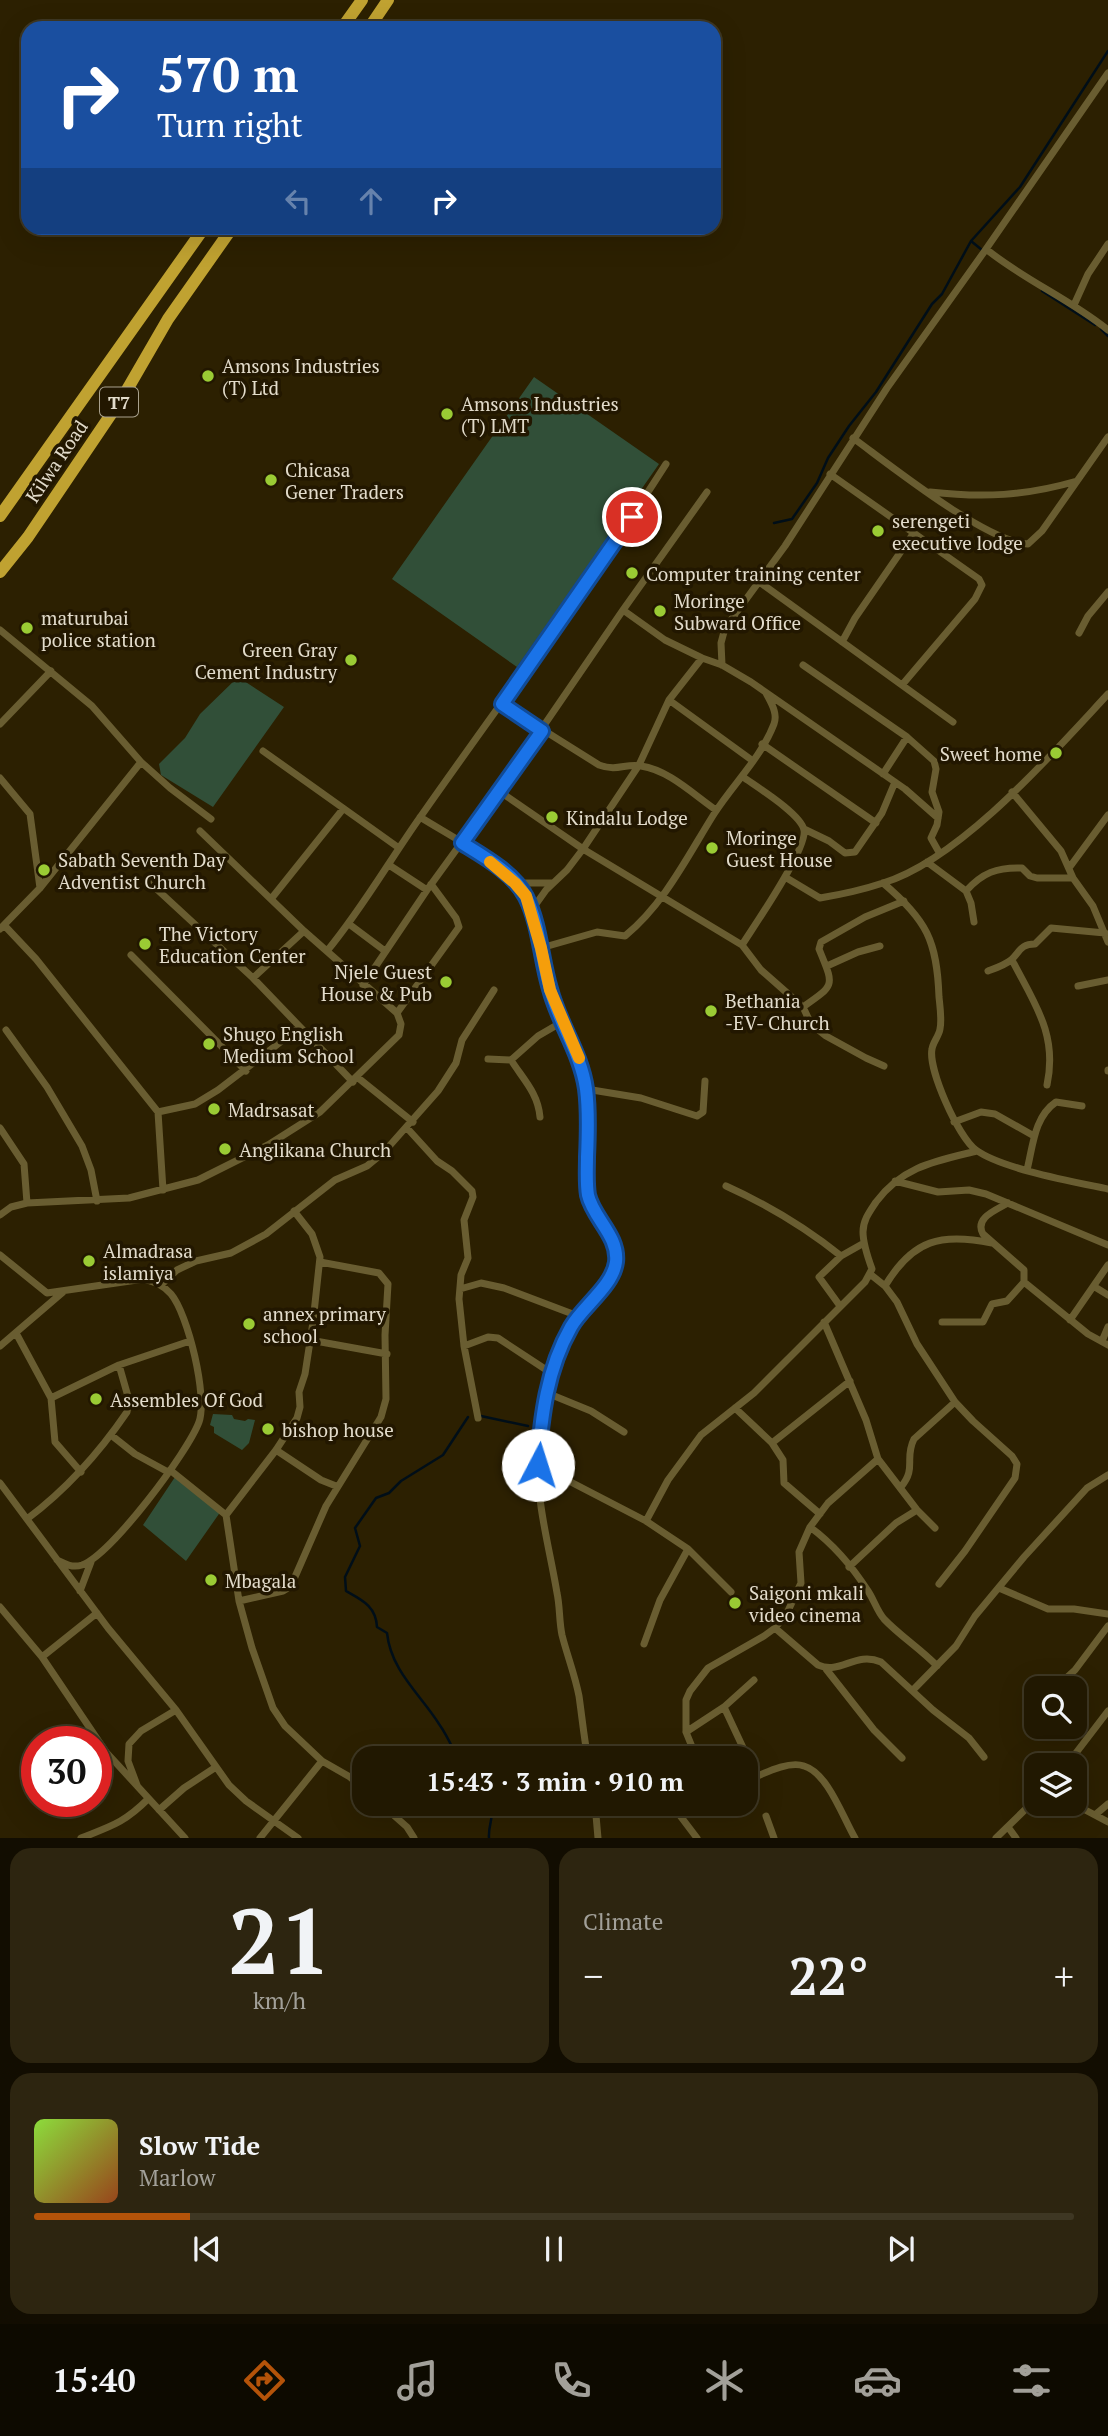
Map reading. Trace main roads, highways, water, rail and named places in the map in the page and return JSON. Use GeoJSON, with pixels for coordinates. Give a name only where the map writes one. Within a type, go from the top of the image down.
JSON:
{"type":"FeatureCollection","features":[{"type":"Feature","properties":{"kind":"highway"},"geometry":{"type":"LineString","coordinates":[[347,21],[362,0]]}},
{"type":"Feature","properties":{"kind":"highway"},"geometry":{"type":"LineString","coordinates":[[374,21],[388,0]]}},
{"type":"Feature","properties":{"kind":"highway","name":"Kilwa Road"},"geometry":{"type":"LineString","coordinates":[[0,516],[199,235]]}},
{"type":"Feature","properties":{"kind":"highway","name":"Kilwa Road"},"geometry":{"type":"LineString","coordinates":[[0,572],[28,537],[124,395],[168,319],[227,235]]}},
{"type":"Feature","properties":{"kind":"waterway"},"geometry":{"type":"LineString","coordinates":[[774,523],[792,519],[817,483],[828,458],[849,426],[876,392],[932,304],[942,294],[971,241],[1020,187],[1108,51]]}},
{"type":"Feature","properties":{"kind":"waterway"},"geometry":{"type":"LineString","coordinates":[[971,241],[982,250]]}},
{"type":"Feature","properties":{"kind":"waterway"},"geometry":{"type":"LineString","coordinates":[[1042,291],[1095,325]]}},
{"type":"Feature","properties":{"kind":"waterway"},"geometry":{"type":"LineString","coordinates":[[1101,329],[1108,336]]}},
{"type":"Feature","properties":{"kind":"waterway"},"geometry":{"type":"LineString","coordinates":[[481,1416],[528,1426]]}},
{"type":"Feature","properties":{"kind":"waterway"},"geometry":{"type":"LineString","coordinates":[[452,1746],[442,1728],[400,1671],[387,1633],[377,1627],[371,1609],[346,1591],[345,1577],[360,1546],[355,1528],[376,1498],[389,1493],[401,1481],[443,1455],[468,1417]]}},
{"type":"Feature","properties":{"kind":"waterway"},"geometry":{"type":"LineString","coordinates":[[542,1435],[548,1459]]}},
{"type":"Feature","properties":{"kind":"waterway"},"geometry":{"type":"LineString","coordinates":[[489,1838],[491,1816]]}},
{"type":"Feature","properties":{"kind":"place","name":"Amsons Industries (T) Ltd"},"geometry":{"type":"Point","coordinates":[208,376]}},
{"type":"Feature","properties":{"kind":"place","name":"Amsons Industries (T) LMT"},"geometry":{"type":"Point","coordinates":[447,414]}},
{"type":"Feature","properties":{"kind":"place","name":"Chicasa Gener Traders"},"geometry":{"type":"Point","coordinates":[271,480]}},
{"type":"Feature","properties":{"kind":"place","name":"serengeti executive lodge"},"geometry":{"type":"Point","coordinates":[878,531]}},
{"type":"Feature","properties":{"kind":"place","name":"Computer training center"},"geometry":{"type":"Point","coordinates":[632,573]}},
{"type":"Feature","properties":{"kind":"place","name":"Moringe Subward Office"},"geometry":{"type":"Point","coordinates":[660,611]}},
{"type":"Feature","properties":{"kind":"place","name":"maturubai police station"},"geometry":{"type":"Point","coordinates":[27,628]}},
{"type":"Feature","properties":{"kind":"place","name":"Green Gray Cement Industry"},"geometry":{"type":"Point","coordinates":[351,660]}},
{"type":"Feature","properties":{"kind":"place","name":"Sweet home"},"geometry":{"type":"Point","coordinates":[1056,753]}},
{"type":"Feature","properties":{"kind":"place","name":"Kindalu Lodge"},"geometry":{"type":"Point","coordinates":[552,817]}},
{"type":"Feature","properties":{"kind":"place","name":"Moringe Guest House"},"geometry":{"type":"Point","coordinates":[712,848]}},
{"type":"Feature","properties":{"kind":"place","name":"Sabath Seventh Day Adventist Church"},"geometry":{"type":"Point","coordinates":[44,870]}},
{"type":"Feature","properties":{"kind":"place","name":"The Victory Education Center"},"geometry":{"type":"Point","coordinates":[145,944]}},
{"type":"Feature","properties":{"kind":"place","name":"Njele Guest House & Pub"},"geometry":{"type":"Point","coordinates":[446,982]}},
{"type":"Feature","properties":{"kind":"place","name":"Bethania -EV- Church"},"geometry":{"type":"Point","coordinates":[711,1011]}},
{"type":"Feature","properties":{"kind":"place","name":"Shugo English Medium School"},"geometry":{"type":"Point","coordinates":[209,1044]}},
{"type":"Feature","properties":{"kind":"place","name":"Madrsasat"},"geometry":{"type":"Point","coordinates":[214,1109]}},
{"type":"Feature","properties":{"kind":"place","name":"Anglikana Church"},"geometry":{"type":"Point","coordinates":[225,1149]}},
{"type":"Feature","properties":{"kind":"place","name":"Almadrasa islamiya"},"geometry":{"type":"Point","coordinates":[89,1261]}},
{"type":"Feature","properties":{"kind":"place","name":"annex primary school"},"geometry":{"type":"Point","coordinates":[249,1324]}},
{"type":"Feature","properties":{"kind":"place","name":"Assembles Of God"},"geometry":{"type":"Point","coordinates":[96,1399]}},
{"type":"Feature","properties":{"kind":"place","name":"bishop house"},"geometry":{"type":"Point","coordinates":[268,1429]}},
{"type":"Feature","properties":{"kind":"place","name":"Mbagala"},"geometry":{"type":"Point","coordinates":[211,1580]}},
{"type":"Feature","properties":{"kind":"place","name":"Saigoni mkali video cinema"},"geometry":{"type":"Point","coordinates":[735,1603]}}]}
